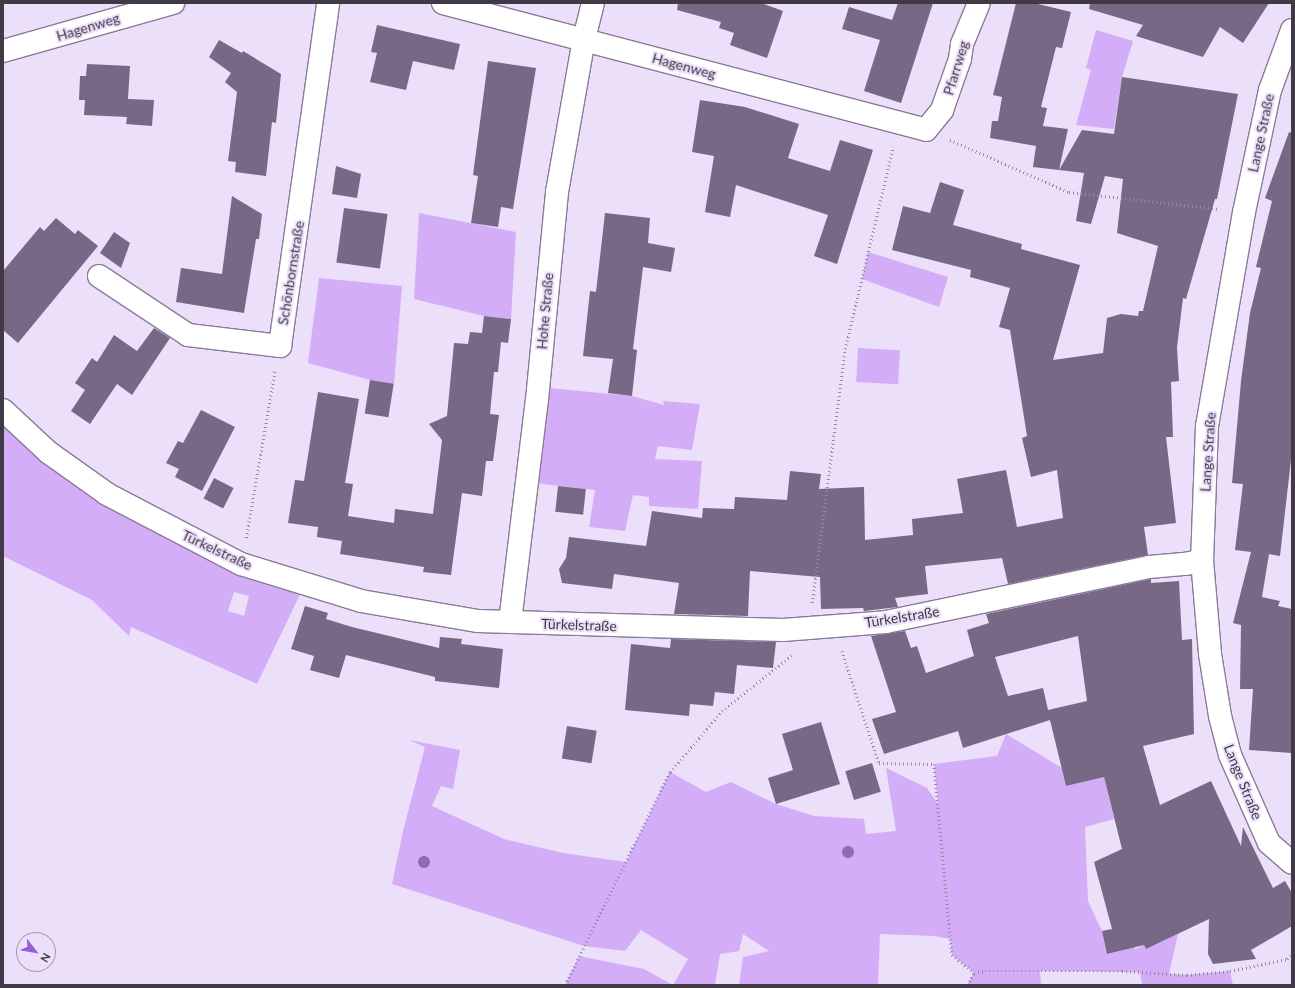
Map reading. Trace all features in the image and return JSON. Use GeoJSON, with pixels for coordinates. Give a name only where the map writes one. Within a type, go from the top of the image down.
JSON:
{"type":"FeatureCollection","features":[{"type":"Feature","properties":{"kind":"street","name":"Hagenweg"},"geometry":{"type":"LineString","coordinates":[[3,51],[110,11],[173,3]]}},
{"type":"Feature","properties":{"kind":"street","name":"Schönbornstraße"},"geometry":{"type":"LineString","coordinates":[[280,346],[328,3]]}},
{"type":"Feature","properties":{"kind":"street","name":"Hagenweg"},"geometry":{"type":"LineString","coordinates":[[443,3],[926,130]]}},
{"type":"Feature","properties":{"kind":"street","name":"Hohe Straße"},"geometry":{"type":"LineString","coordinates":[[510,622],[537,400],[556,192],[584,39],[594,3]]}},
{"type":"Feature","properties":{"kind":"street","name":"Pfarrweg"},"geometry":{"type":"LineString","coordinates":[[926,130],[942,110],[960,59],[962,44],[979,3]]}},
{"type":"Feature","properties":{"kind":"street","name":"Lange Straße"},"geometry":{"type":"LineString","coordinates":[[1292,30],[1270,90],[1244,212],[1207,426],[1202,560],[1210,654],[1220,716],[1230,755],[1269,843],[1292,863]]}},
{"type":"Feature","properties":{"kind":"street"},"geometry":{"type":"LineString","coordinates":[[99,276],[188,336],[280,346]]}},
{"type":"Feature","properties":{"kind":"street","name":"Türkelstraße"},"geometry":{"type":"LineString","coordinates":[[3,410],[48,452],[107,494],[241,564],[361,602],[478,620],[783,630],[886,622],[1149,567],[1186,564],[1202,560]]}},
{"type":"Feature","properties":{"kind":"path"},"geometry":{"type":"LineString","coordinates":[[809,628],[845,349],[898,123]]}},
{"type":"Feature","properties":{"kind":"path"},"geometry":{"type":"LineString","coordinates":[[926,130],[1069,192],[1244,212]]}},
{"type":"Feature","properties":{"kind":"path"},"geometry":{"type":"LineString","coordinates":[[241,564],[280,346]]}},
{"type":"Feature","properties":{"kind":"path"},"geometry":{"type":"LineString","coordinates":[[834,626],[879,763],[934,764],[952,955],[974,973]]}},
{"type":"Feature","properties":{"kind":"path"},"geometry":{"type":"LineString","coordinates":[[565,985],[670,772],[722,711],[798,651]]}},
{"type":"Feature","properties":{"kind":"path"},"geometry":{"type":"LineString","coordinates":[[967,985],[974,973],[985,971],[1122,971],[1187,975],[1230,971],[1286,959],[1292,954]]}},
{"type":"Feature","properties":{"kind":"shaded area"},"geometry":{"type":"Polygon","coordinates":[[[1096,30],[1133,41],[1122,77],[1114,129],[1076,125],[1091,70],[1086,68],[1096,30]]]}},
{"type":"Feature","properties":{"kind":"shaded area"},"geometry":{"type":"Polygon","coordinates":[[[419,213],[516,232],[511,319],[484,316],[414,299],[419,213]]]}},
{"type":"Feature","properties":{"kind":"shaded area"},"geometry":{"type":"Polygon","coordinates":[[[868,252],[948,277],[939,307],[862,279],[868,252]]]}},
{"type":"Feature","properties":{"kind":"shaded area"},"geometry":{"type":"Polygon","coordinates":[[[319,278],[402,286],[394,384],[370,380],[308,363],[319,278]]]}},
{"type":"Feature","properties":{"kind":"shaded area"},"geometry":{"type":"Polygon","coordinates":[[[858,348],[900,350],[898,384],[856,382],[858,348]]]}},
{"type":"Feature","properties":{"kind":"shaded area"},"geometry":{"type":"Polygon","coordinates":[[[538,387],[632,396],[664,405],[663,401],[700,404],[692,450],[658,446],[655,459],[702,461],[698,509],[649,506],[649,497],[633,495],[625,531],[589,527],[595,490],[526,482],[538,387]]]}},
{"type":"Feature","properties":{"kind":"shaded area"},"geometry":{"type":"Polygon","coordinates":[[[3,410],[107,494],[305,584],[257,684],[131,627],[129,636],[92,600],[3,556],[3,410]],[[234,592],[228,611],[244,616],[249,596],[234,592]]]}},
{"type":"Feature","properties":{"kind":"shaded area"},"geometry":{"type":"Polygon","coordinates":[[[1006,734],[1062,768],[1066,786],[1104,777],[1114,819],[1085,827],[1088,901],[1102,931],[1107,954],[1120,951],[1115,928],[1104,898],[1116,893],[1122,919],[1135,949],[1144,945],[1146,949],[1178,934],[1169,974],[1187,975],[1230,971],[1233,985],[1142,985],[1140,972],[1040,971],[1041,985],[967,985],[974,973],[952,955],[950,939],[935,936],[880,934],[878,985],[739,985],[743,957],[769,951],[743,934],[739,951],[720,954],[715,985],[673,985],[688,959],[641,930],[625,951],[584,946],[392,884],[403,831],[425,747],[409,740],[460,750],[453,789],[441,786],[432,806],[504,839],[563,853],[626,862],[670,772],[706,792],[731,782],[776,804],[814,816],[864,819],[866,834],[896,831],[886,768],[927,788],[938,804],[934,764],[997,756],[1006,734]]]}},
{"type":"Feature","properties":{"kind":"shaded area"},"geometry":{"type":"Polygon","coordinates":[[[579,956],[644,969],[673,985],[565,985],[579,956]]]}},
{"type":"Feature","properties":{"kind":"building"},"geometry":{"type":"Polygon","coordinates":[[[678,3],[761,3],[783,11],[767,58],[730,45],[734,33],[719,28],[721,22],[677,10],[678,3]]]}},
{"type":"Feature","properties":{"kind":"building"},"geometry":{"type":"Polygon","coordinates":[[[898,3],[933,3],[901,103],[864,91],[880,40],[842,29],[849,7],[892,20],[898,3]]]}},
{"type":"Feature","properties":{"kind":"building"},"geometry":{"type":"Polygon","coordinates":[[[1016,3],[1034,3],[1071,12],[1062,48],[1056,47],[1041,107],[1047,108],[1043,126],[1068,129],[1059,170],[1033,167],[1036,146],[990,138],[992,121],[998,121],[1002,97],[993,95],[1016,3]]]}},
{"type":"Feature","properties":{"kind":"building"},"geometry":{"type":"Polygon","coordinates":[[[1090,3],[1269,3],[1243,43],[1220,27],[1203,57],[1136,36],[1143,25],[1089,9],[1090,3]]]}},
{"type":"Feature","properties":{"kind":"building"},"geometry":{"type":"Polygon","coordinates":[[[377,25],[460,44],[454,70],[413,61],[406,90],[370,82],[377,53],[371,52],[377,25]]]}},
{"type":"Feature","properties":{"kind":"building"},"geometry":{"type":"Polygon","coordinates":[[[219,40],[242,53],[243,51],[281,74],[276,123],[272,122],[266,176],[235,172],[236,162],[228,161],[237,92],[225,82],[231,73],[209,57],[219,40]]]}},
{"type":"Feature","properties":{"kind":"building"},"geometry":{"type":"Polygon","coordinates":[[[488,61],[536,68],[513,209],[501,207],[498,227],[471,223],[478,176],[473,175],[488,61]]]}},
{"type":"Feature","properties":{"kind":"building"},"geometry":{"type":"Polygon","coordinates":[[[87,64],[130,66],[128,99],[154,100],[152,126],[126,124],[127,117],[84,115],[85,100],[79,100],[80,76],[86,76],[87,64]]]}},
{"type":"Feature","properties":{"kind":"building"},"geometry":{"type":"Polygon","coordinates":[[[1122,77],[1238,94],[1217,199],[1215,199],[1186,299],[1183,298],[1177,347],[1179,381],[1171,382],[1173,437],[1166,437],[1176,523],[1144,527],[1148,555],[1008,584],[1002,558],[925,566],[928,594],[895,598],[898,607],[864,611],[863,608],[821,609],[820,577],[750,571],[748,616],[674,614],[679,583],[614,574],[612,589],[562,583],[559,569],[566,558],[569,537],[646,546],[652,511],[702,518],[703,508],[734,509],[735,497],[787,500],[790,471],[821,474],[819,489],[864,487],[865,540],[913,535],[912,519],[963,513],[957,479],[1006,470],[1017,527],[1063,518],[1057,470],[1031,477],[1022,438],[1027,436],[1010,330],[999,327],[1010,288],[970,277],[971,270],[892,250],[903,206],[930,213],[940,182],[964,190],[953,225],[1022,244],[1021,249],[1080,265],[1053,360],[1103,353],[1107,318],[1121,314],[1138,316],[1139,311],[1143,311],[1158,246],[1117,233],[1123,179],[1105,176],[1091,224],[1076,221],[1084,173],[1059,170],[1082,130],[1114,134],[1122,77]]]}},
{"type":"Feature","properties":{"kind":"building"},"geometry":{"type":"Polygon","coordinates":[[[700,100],[745,107],[799,124],[788,158],[830,171],[840,140],[873,150],[837,264],[814,256],[828,215],[736,185],[730,217],[705,212],[714,156],[692,152],[700,100]]]}},
{"type":"Feature","properties":{"kind":"building"},"geometry":{"type":"Polygon","coordinates":[[[1289,132],[1292,133],[1292,451],[1280,556],[1269,554],[1262,597],[1280,601],[1278,606],[1292,609],[1292,753],[1249,750],[1253,689],[1240,689],[1241,625],[1233,623],[1251,552],[1235,550],[1243,484],[1232,483],[1241,381],[1250,313],[1261,268],[1256,267],[1272,201],[1265,198],[1289,132]]]}},
{"type":"Feature","properties":{"kind":"building"},"geometry":{"type":"Polygon","coordinates":[[[336,166],[361,174],[357,198],[332,194],[336,166]]]}},
{"type":"Feature","properties":{"kind":"building"},"geometry":{"type":"Polygon","coordinates":[[[232,196],[262,214],[259,239],[256,239],[244,313],[176,302],[181,268],[222,274],[232,196]]]}},
{"type":"Feature","properties":{"kind":"building"},"geometry":{"type":"Polygon","coordinates":[[[344,208],[388,214],[380,269],[336,262],[344,208]]]}},
{"type":"Feature","properties":{"kind":"building"},"geometry":{"type":"Polygon","coordinates":[[[605,213],[650,218],[648,243],[675,248],[671,272],[643,267],[633,349],[637,350],[632,396],[608,393],[613,359],[583,356],[590,291],[596,292],[605,213]]]}},
{"type":"Feature","properties":{"kind":"building"},"geometry":{"type":"Polygon","coordinates":[[[56,218],[75,234],[78,230],[98,246],[18,343],[3,330],[3,271],[40,227],[44,231],[56,218]]]}},
{"type":"Feature","properties":{"kind":"building"},"geometry":{"type":"Polygon","coordinates":[[[114,232],[130,243],[121,268],[100,253],[114,232]]]}},
{"type":"Feature","properties":{"kind":"building"},"geometry":{"type":"Polygon","coordinates":[[[484,316],[511,319],[508,343],[501,342],[498,372],[494,372],[490,414],[499,415],[493,461],[486,461],[482,496],[462,493],[451,575],[423,572],[424,567],[340,554],[342,541],[317,537],[318,527],[288,523],[295,480],[304,481],[318,392],[359,399],[345,483],[353,484],[348,516],[394,523],[395,509],[433,514],[442,440],[429,424],[447,416],[454,343],[468,344],[470,332],[482,333],[484,316]]]}},
{"type":"Feature","properties":{"kind":"building"},"geometry":{"type":"Polygon","coordinates":[[[154,328],[170,338],[132,395],[117,384],[90,424],[71,411],[85,390],[75,383],[92,358],[97,362],[114,335],[137,351],[154,328]]]}},
{"type":"Feature","properties":{"kind":"building"},"geometry":{"type":"Polygon","coordinates":[[[370,380],[394,384],[388,417],[365,414],[370,380]]]}},
{"type":"Feature","properties":{"kind":"building"},"geometry":{"type":"Polygon","coordinates":[[[201,410],[235,427],[202,491],[175,477],[179,469],[166,463],[178,441],[183,443],[201,410]]]}},
{"type":"Feature","properties":{"kind":"building"},"geometry":{"type":"Polygon","coordinates":[[[214,478],[234,488],[223,508],[204,498],[214,478]]]}},
{"type":"Feature","properties":{"kind":"building"},"geometry":{"type":"Polygon","coordinates":[[[558,486],[586,489],[583,515],[555,512],[558,486]]]}},
{"type":"Feature","properties":{"kind":"building"},"geometry":{"type":"Polygon","coordinates":[[[1151,579],[1151,583],[1179,581],[1182,640],[1192,639],[1194,734],[1143,746],[1160,805],[1211,781],[1241,846],[1243,827],[1273,888],[1285,881],[1292,893],[1292,926],[1251,950],[1256,959],[1213,964],[1208,954],[1209,919],[1146,949],[1144,945],[1107,954],[1102,931],[1112,929],[1094,862],[1122,849],[1104,777],[1066,786],[1050,720],[963,748],[958,731],[884,754],[872,719],[896,712],[871,636],[905,631],[911,648],[917,646],[926,673],[974,656],[967,630],[989,623],[986,614],[1151,579]],[[1078,636],[995,657],[1008,696],[1043,688],[1048,710],[1087,701],[1078,636]]]}},
{"type":"Feature","properties":{"kind":"building"},"geometry":{"type":"Polygon","coordinates":[[[305,606],[328,613],[326,619],[352,627],[439,648],[440,637],[462,639],[461,644],[503,649],[499,688],[435,681],[435,677],[346,655],[339,678],[310,670],[314,656],[291,649],[305,606]]]}},
{"type":"Feature","properties":{"kind":"building"},"geometry":{"type":"Polygon","coordinates":[[[671,639],[776,642],[773,668],[737,665],[734,694],[715,692],[713,706],[690,704],[689,716],[625,710],[631,644],[670,648],[671,639]]]}},
{"type":"Feature","properties":{"kind":"building"},"geometry":{"type":"Polygon","coordinates":[[[821,722],[840,784],[776,804],[768,778],[793,770],[782,734],[821,722]]]}},
{"type":"Feature","properties":{"kind":"building"},"geometry":{"type":"Polygon","coordinates":[[[567,726],[597,731],[591,763],[562,759],[567,726]]]}},
{"type":"Feature","properties":{"kind":"building"},"geometry":{"type":"Polygon","coordinates":[[[872,763],[881,792],[854,800],[845,771],[872,763]]]}}]}
